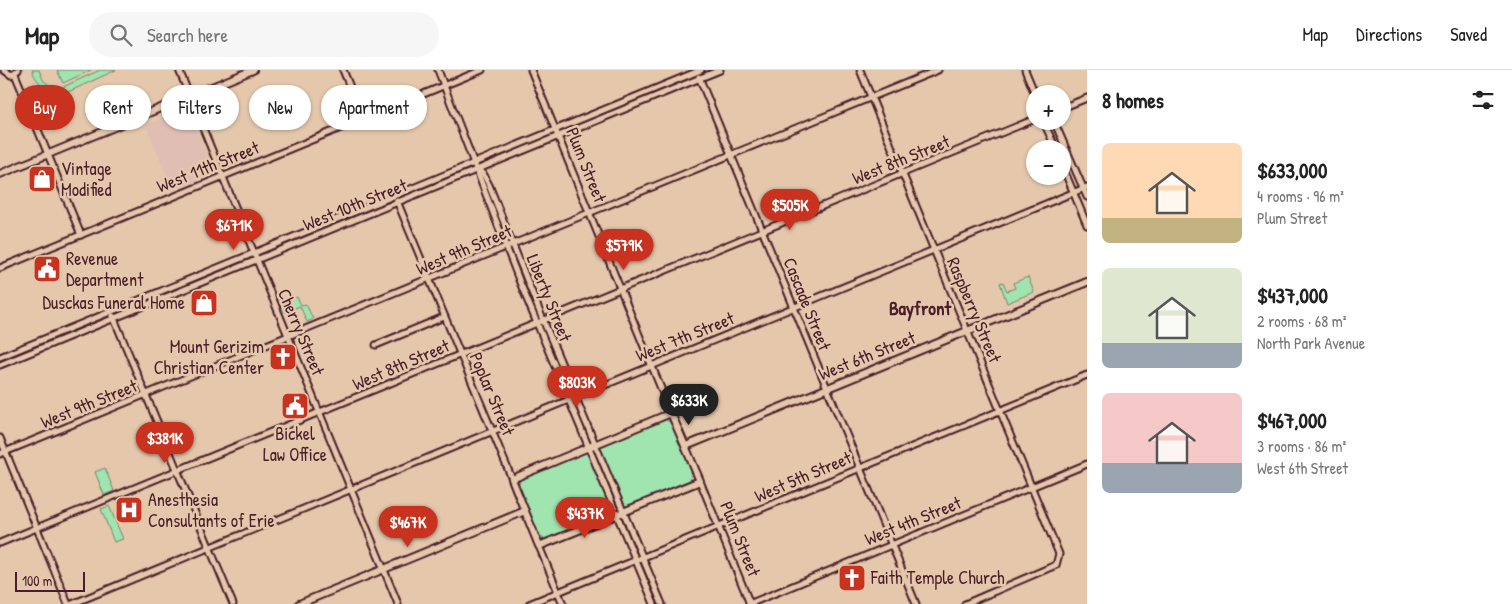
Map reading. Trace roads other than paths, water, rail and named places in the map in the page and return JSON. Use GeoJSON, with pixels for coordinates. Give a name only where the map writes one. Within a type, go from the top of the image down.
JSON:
{"type":"FeatureCollection","features":[{"type":"Feature","properties":{"kind":"main road"},"geometry":{"type":"LineString","coordinates":[[216,85],[253,70]]}},
{"type":"Feature","properties":{"kind":"main road"},"geometry":{"type":"LineString","coordinates":[[0,174],[161,108]]}},
{"type":"Feature","properties":{"kind":"main road","name":"West 6th Street"},"geometry":{"type":"LineString","coordinates":[[686,446],[1087,282]]}},
{"type":"Feature","properties":{"kind":"main road"},"geometry":{"type":"LineString","coordinates":[[512,479],[672,413]]}},
{"type":"Feature","properties":{"kind":"main road","name":"Plum Street"},"geometry":{"type":"LineString","coordinates":[[672,413],[700,481]]}},
{"type":"Feature","properties":{"kind":"main road","name":"Poplar Street"},"geometry":{"type":"LineString","coordinates":[[512,479],[539,546]]}},
{"type":"Feature","properties":{"kind":"main road"},"geometry":{"type":"LineString","coordinates":[[539,546],[700,481]]}},
{"type":"Feature","properties":{"kind":"main road"},"geometry":{"type":"LineString","coordinates":[[299,604],[525,511]]}},
{"type":"Feature","properties":{"kind":"street"},"geometry":{"type":"LineString","coordinates":[[4,70],[7,74],[16,72],[81,234]]}},
{"type":"Feature","properties":{"kind":"street","name":"Cherry Street"},"geometry":{"type":"LineString","coordinates":[[178,70],[184,85]]}},
{"type":"Feature","properties":{"kind":"street"},"geometry":{"type":"LineString","coordinates":[[343,70],[349,85]]}},
{"type":"Feature","properties":{"kind":"street","name":"Liberty Street"},"geometry":{"type":"LineString","coordinates":[[438,70],[537,324],[569,400],[623,512],[662,604]]}},
{"type":"Feature","properties":{"kind":"street","name":"West 11th Street"},"geometry":{"type":"LineString","coordinates":[[427,93],[482,70]]}},
{"type":"Feature","properties":{"kind":"street","name":"Plum Street"},"geometry":{"type":"LineString","coordinates":[[531,70],[672,413]]}},
{"type":"Feature","properties":{"kind":"street","name":"West 10th Street"},"geometry":{"type":"LineString","coordinates":[[0,365],[720,70]]}},
{"type":"Feature","properties":{"kind":"street","name":"Raspberry Street"},"geometry":{"type":"LineString","coordinates":[[860,70],[1058,549],[1058,562],[1049,569],[964,604]]}},
{"type":"Feature","properties":{"kind":"street","name":"West 9th Street"},"geometry":{"type":"LineString","coordinates":[[3,453],[938,70]]}},
{"type":"Feature","properties":{"kind":"street"},"geometry":{"type":"LineString","coordinates":[[1025,70],[1031,85]]}},
{"type":"Feature","properties":{"kind":"street","name":"West 10th Street"},"geometry":{"type":"LineString","coordinates":[[0,357],[698,71]]}},
{"type":"Feature","properties":{"kind":"street","name":"Cascade Street"},"geometry":{"type":"LineString","coordinates":[[698,71],[699,79],[916,604]]}},
{"type":"Feature","properties":{"kind":"street"},"geometry":{"type":"LineString","coordinates":[[1071,104],[1087,98]]}},
{"type":"Feature","properties":{"kind":"street"},"geometry":{"type":"LineString","coordinates":[[626,101],[628,108]]}},
{"type":"Feature","properties":{"kind":"street","name":"West 8th Street"},"geometry":{"type":"LineString","coordinates":[[0,543],[319,414],[1026,123]]}},
{"type":"Feature","properties":{"kind":"street","name":"Cherry Street"},"geometry":{"type":"LineString","coordinates":[[203,130],[398,604]]}},
{"type":"Feature","properties":{"kind":"street","name":"West 11th Street"},"geometry":{"type":"LineString","coordinates":[[0,268],[336,130]]}},
{"type":"Feature","properties":{"kind":"street"},"geometry":{"type":"LineString","coordinates":[[1058,130],[1085,187],[1087,196]]}},
{"type":"Feature","properties":{"kind":"street","name":"Liberty Street"},"geometry":{"type":"LineString","coordinates":[[478,170],[484,175],[575,398],[616,515],[654,604]]}},
{"type":"Feature","properties":{"kind":"street"},"geometry":{"type":"LineString","coordinates":[[1071,185],[1087,225]]}},
{"type":"Feature","properties":{"kind":"street","name":"West 7th Street"},"geometry":{"type":"LineString","coordinates":[[70,604],[1085,187]]}},
{"type":"Feature","properties":{"kind":"street","name":"Poplar Street"},"geometry":{"type":"LineString","coordinates":[[394,196],[512,479]]}},
{"type":"Feature","properties":{"kind":"street"},"geometry":{"type":"LineString","coordinates":[[324,225],[326,232]]}},
{"type":"Feature","properties":{"kind":"street"},"geometry":{"type":"LineString","coordinates":[[183,282],[186,289]]}},
{"type":"Feature","properties":{"kind":"street"},"geometry":{"type":"LineString","coordinates":[[111,311],[233,604]]}},
{"type":"Feature","properties":{"kind":"street"},"geometry":{"type":"LineString","coordinates":[[376,345],[444,317]]}},
{"type":"Feature","properties":{"kind":"street"},"geometry":{"type":"LineString","coordinates":[[41,340],[44,346]]}},
{"type":"Feature","properties":{"kind":"street","name":"West 5th Street"},"geometry":{"type":"LineString","coordinates":[[530,604],[1087,375]]}},
{"type":"Feature","properties":{"kind":"street"},"geometry":{"type":"LineString","coordinates":[[0,438],[3,453],[70,604]]}},
{"type":"Feature","properties":{"kind":"street","name":"West 4th Street"},"geometry":{"type":"LineString","coordinates":[[750,604],[1087,464]]}},
{"type":"Feature","properties":{"kind":"street","name":"Plum Street"},"geometry":{"type":"LineString","coordinates":[[700,481],[750,604]]}},
{"type":"Feature","properties":{"kind":"street","name":"Poplar Street"},"geometry":{"type":"LineString","coordinates":[[539,546],[563,604]]}},
{"type":"Feature","properties":{"kind":"place","name":"Vintage Modified"},"geometry":{"type":"Point","coordinates":[42,179]}},
{"type":"Feature","properties":{"kind":"place","name":"Revenue Department"},"geometry":{"type":"Point","coordinates":[47,269]}},
{"type":"Feature","properties":{"kind":"place","name":"Dusckas Funeral Home"},"geometry":{"type":"Point","coordinates":[204,303]}},
{"type":"Feature","properties":{"kind":"place","name":"Mount Gerizim Christian Center"},"geometry":{"type":"Point","coordinates":[283,357]}},
{"type":"Feature","properties":{"kind":"place","name":"Bickel Law Office"},"geometry":{"type":"Point","coordinates":[295,406]}},
{"type":"Feature","properties":{"kind":"place","name":"Anesthesia Consultants of Erie"},"geometry":{"type":"Point","coordinates":[129,510]}},
{"type":"Feature","properties":{"kind":"place","name":"Faith Temple Church"},"geometry":{"type":"Point","coordinates":[852,578]}},
{"type":"Feature","properties":{"kind":"district","name":"Bayfront"},"geometry":{"type":"Point","coordinates":[920,308]}}]}
